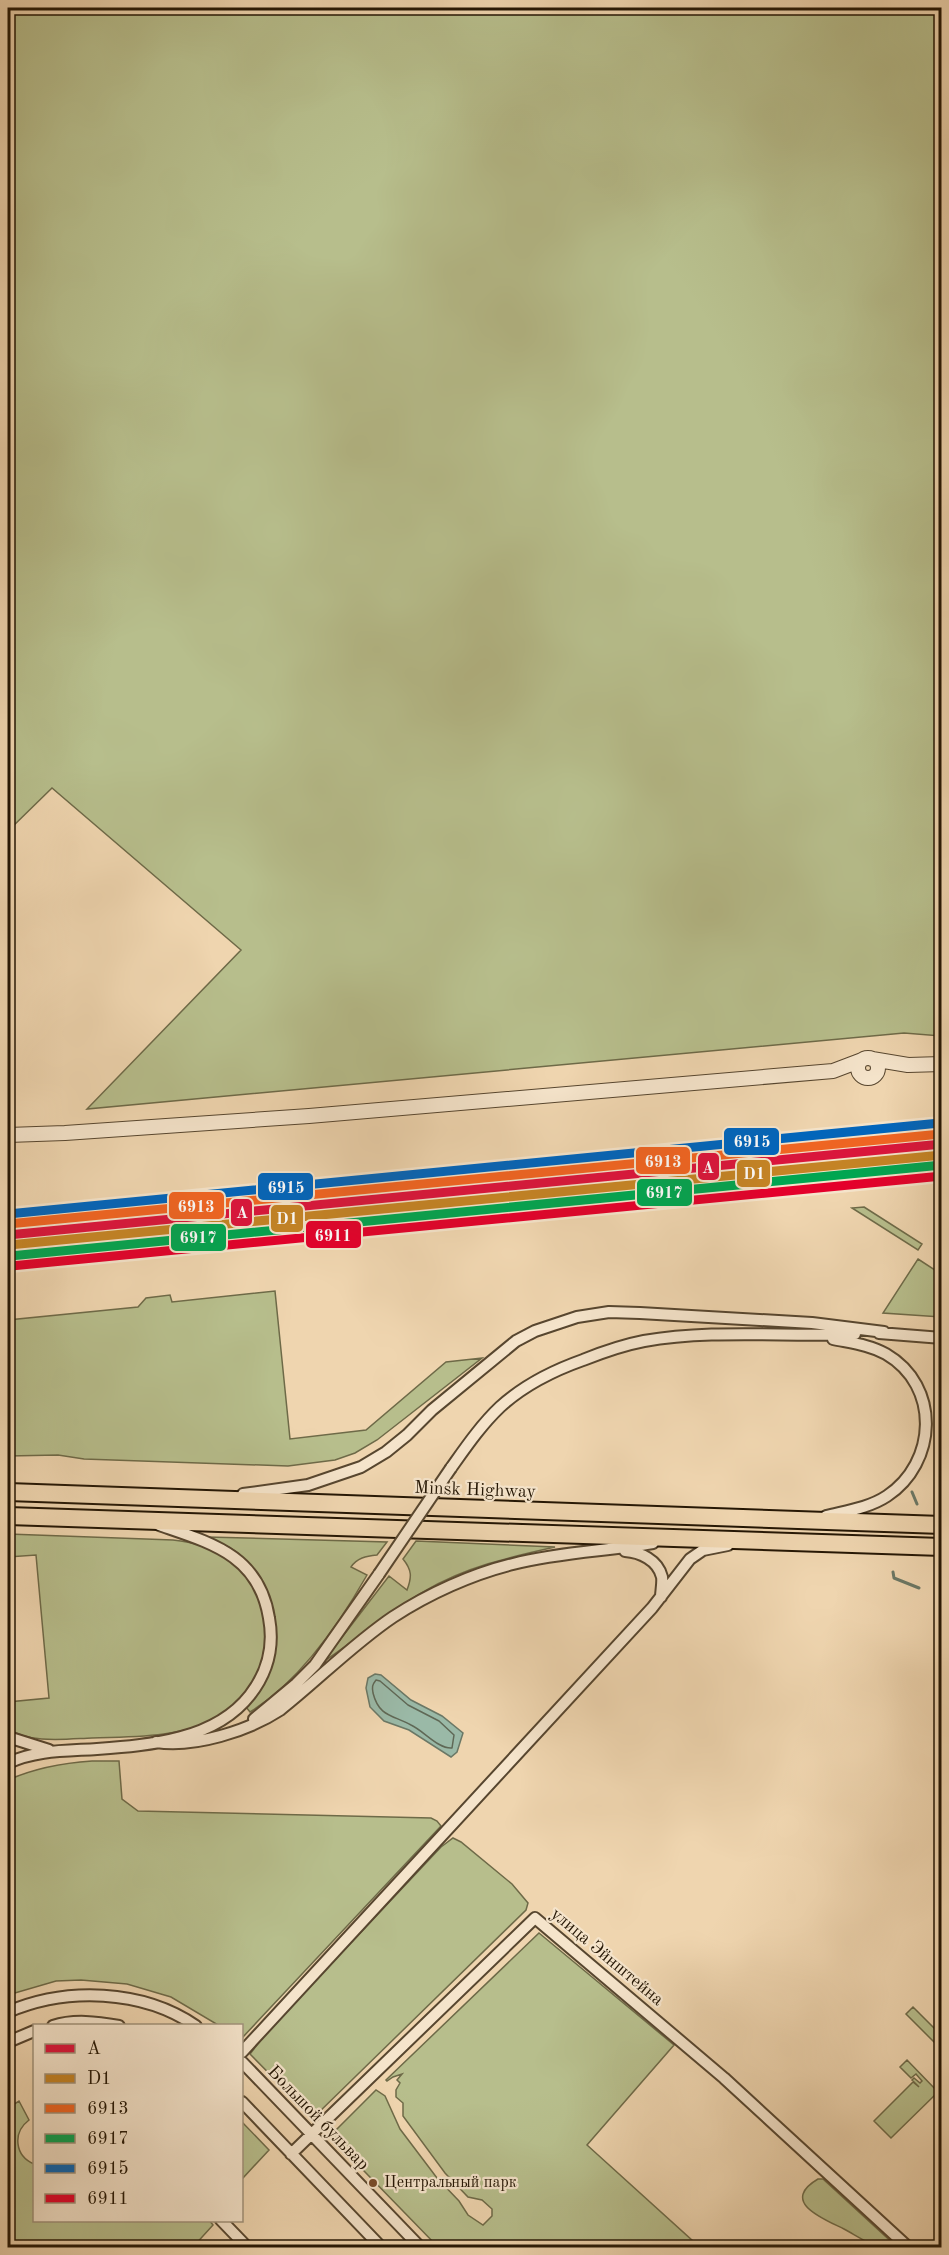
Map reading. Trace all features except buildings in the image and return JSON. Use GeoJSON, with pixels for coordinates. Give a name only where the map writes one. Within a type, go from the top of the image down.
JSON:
{"type":"FeatureCollection","features":[{"type":"Feature","properties":{"kind":"highway","name":"Minsk Highway"},"geometry":{"type":"LineString","coordinates":[[8,1492],[942,1525]]}},
{"type":"Feature","properties":{"kind":"highway"},"geometry":{"type":"LineString","coordinates":[[8,1516],[942,1546]]}},
{"type":"Feature","properties":{"kind":"street"},"geometry":{"type":"LineString","coordinates":[[867,1060],[858,1069],[869,1077]]}},
{"type":"Feature","properties":{"kind":"street"},"geometry":{"type":"LineString","coordinates":[[8,1134],[65,1133],[309,1116],[832,1071],[867,1060],[908,1065],[942,1064]]}},
{"type":"Feature","properties":{"kind":"street"},"geometry":{"type":"LineString","coordinates":[[832,1071],[869,1077],[908,1065]]}},
{"type":"Feature","properties":{"kind":"street"},"geometry":{"type":"LineString","coordinates":[[189,1499],[308,1485],[361,1467],[386,1452],[407,1435],[432,1410],[516,1341],[535,1331],[577,1317],[609,1312],[640,1313],[812,1323],[942,1338]]}},
{"type":"Feature","properties":{"kind":"street"},"geometry":{"type":"LineString","coordinates":[[244,1727],[315,1665],[480,1428],[500,1407],[527,1385],[577,1362],[645,1341],[699,1336],[884,1332]]}},
{"type":"Feature","properties":{"kind":"street"},"geometry":{"type":"LineString","coordinates":[[804,1521],[857,1509],[885,1498],[910,1475],[925,1444],[927,1428],[926,1411],[921,1394],[902,1366],[887,1355],[870,1347],[816,1335]]}},
{"type":"Feature","properties":{"kind":"street"},"geometry":{"type":"LineString","coordinates":[[8,1763],[52,1750],[97,1749],[156,1742],[194,1734],[233,1712],[246,1700],[261,1678],[267,1662],[271,1630],[264,1597],[240,1560],[213,1544],[141,1521]]}},
{"type":"Feature","properties":{"kind":"street"},"geometry":{"type":"LineString","coordinates":[[156,1742],[191,1742],[268,1718],[393,1617],[480,1574],[513,1564],[561,1555],[614,1550],[680,1538]]}},
{"type":"Feature","properties":{"kind":"street"},"geometry":{"type":"LineString","coordinates":[[243,2051],[661,1597],[686,1564],[703,1550],[745,1541]]}},
{"type":"Feature","properties":{"kind":"street"},"geometry":{"type":"LineString","coordinates":[[614,1550],[631,1551],[645,1556],[657,1566],[662,1578],[661,1597]]}},
{"type":"Feature","properties":{"kind":"street"},"geometry":{"type":"LineString","coordinates":[[8,1737],[52,1750]]}},
{"type":"Feature","properties":{"kind":"street","name":"улица Эйнштейна"},"geometry":{"type":"LineString","coordinates":[[291,2154],[535,1918],[724,2078],[909,2247]]}},
{"type":"Feature","properties":{"kind":"street"},"geometry":{"type":"LineString","coordinates":[[8,2012],[25,2004],[69,1996],[95,1995],[141,2001],[179,2015],[194,2024]]}},
{"type":"Feature","properties":{"kind":"street"},"geometry":{"type":"LineString","coordinates":[[59,2024],[72,2022],[113,2024]]}},
{"type":"Feature","properties":{"kind":"street"},"geometry":{"type":"LineString","coordinates":[[8,2042],[33,2031]]}},
{"type":"Feature","properties":{"kind":"street","name":"Большой бульвар"},"geometry":{"type":"LineString","coordinates":[[243,2063],[421,2247]]}},
{"type":"Feature","properties":{"kind":"street"},"geometry":{"type":"LineString","coordinates":[[243,2103],[382,2247]]}},
{"type":"Feature","properties":{"kind":"street"},"geometry":{"type":"LineString","coordinates":[[223,2222],[248,2247]]}},
{"type":"Feature","properties":{"kind":"green space"},"geometry":{"type":"Polygon","coordinates":[[[8,8],[941,8],[941,1036],[904,1033],[87,1109],[241,950],[52,788],[8,831],[8,8]]]}},
{"type":"Feature","properties":{"kind":"green space"},"geometry":{"type":"Polygon","coordinates":[[[864,1207],[922,1244],[918,1250],[852,1208],[864,1207]]]}},
{"type":"Feature","properties":{"kind":"green space"},"geometry":{"type":"Polygon","coordinates":[[[918,1259],[941,1274],[941,1317],[883,1313],[918,1259]]]}},
{"type":"Feature","properties":{"kind":"green space"},"geometry":{"type":"Polygon","coordinates":[[[275,1291],[290,1439],[366,1430],[446,1362],[482,1358],[377,1440],[355,1453],[335,1460],[288,1466],[84,1459],[58,1455],[8,1456],[8,1320],[138,1307],[146,1298],[170,1295],[172,1302],[275,1291]]]}},
{"type":"Feature","properties":{"kind":"green space"},"geometry":{"type":"Polygon","coordinates":[[[8,1534],[173,1540],[198,1544],[221,1554],[241,1569],[254,1588],[263,1610],[265,1634],[263,1657],[254,1680],[241,1700],[222,1716],[209,1723],[177,1732],[142,1736],[48,1739],[26,1736],[8,1728],[8,1702],[49,1698],[36,1555],[8,1557],[8,1534]]]}},
{"type":"Feature","properties":{"kind":"green space"},"geometry":{"type":"Polygon","coordinates":[[[207,1537],[387,1542],[377,1555],[362,1558],[351,1567],[367,1575],[344,1614],[316,1651],[285,1685],[250,1712],[246,1707],[261,1688],[270,1669],[274,1651],[274,1616],[262,1582],[252,1567],[235,1551],[207,1537]]]}},
{"type":"Feature","properties":{"kind":"green space"},"geometry":{"type":"Polygon","coordinates":[[[416,1541],[555,1547],[488,1564],[456,1575],[399,1607],[323,1662],[389,1576],[407,1590],[410,1574],[403,1559],[416,1541]]]}},
{"type":"Feature","properties":{"kind":"green space"},"geometry":{"type":"Polygon","coordinates":[[[119,1761],[122,1799],[138,1811],[431,1818],[441,1826],[243,2037],[243,2024],[216,2024],[171,1997],[127,1984],[81,1980],[56,1981],[8,1995],[8,1780],[28,1772],[70,1763],[119,1761]]]}},
{"type":"Feature","properties":{"kind":"green space"},"geometry":{"type":"Polygon","coordinates":[[[453,1838],[512,1884],[528,1903],[526,1910],[313,2118],[250,2054],[268,2031],[441,1847],[453,1838]]]}},
{"type":"Feature","properties":{"kind":"green space"},"geometry":{"type":"Polygon","coordinates":[[[539,1933],[674,2045],[587,2145],[694,2242],[672,2248],[438,2247],[330,2136],[376,2090],[385,2096],[400,2129],[437,2178],[459,2201],[468,2215],[483,2225],[492,2216],[492,2209],[482,2200],[468,2197],[445,2173],[403,2116],[403,2103],[396,2097],[396,2090],[400,2083],[397,2080],[402,2074],[386,2080],[539,1933]]]}},
{"type":"Feature","properties":{"kind":"green space"},"geometry":{"type":"Polygon","coordinates":[[[913,2007],[941,2035],[939,2047],[906,2014],[913,2007]]]}},
{"type":"Feature","properties":{"kind":"green space"},"geometry":{"type":"Polygon","coordinates":[[[907,2060],[938,2092],[891,2138],[874,2121],[913,2082],[919,2087],[912,2080],[914,2078],[920,2083],[922,2081],[916,2074],[911,2078],[900,2067],[907,2060]]]}},
{"type":"Feature","properties":{"kind":"green space"},"geometry":{"type":"Polygon","coordinates":[[[19,2101],[29,2120],[20,2131],[18,2144],[23,2156],[33,2163],[33,2222],[211,2222],[213,2225],[193,2247],[8,2247],[8,2108],[19,2101]]]}},
{"type":"Feature","properties":{"kind":"green space"},"geometry":{"type":"Polygon","coordinates":[[[243,2123],[269,2150],[243,2178],[243,2123]]]}},
{"type":"Feature","properties":{"kind":"green space"},"geometry":{"type":"Polygon","coordinates":[[[818,2179],[823,2179],[897,2247],[882,2248],[874,2245],[809,2209],[804,2202],[803,2195],[807,2187],[818,2179]]]}},
{"type":"Feature","properties":{"kind":"water"},"geometry":{"type":"Polygon","coordinates":[[[375,1674],[381,1675],[411,1700],[442,1716],[463,1733],[457,1752],[451,1757],[409,1730],[384,1721],[370,1707],[366,1688],[368,1678],[375,1674]]]}},
{"type":"Feature","properties":{"kind":"waterway"},"geometry":{"type":"LineString","coordinates":[[912,1492],[917,1504]]}},
{"type":"Feature","properties":{"kind":"waterway"},"geometry":{"type":"LineString","coordinates":[[893,1572],[894,1578],[919,1588]]}},
{"type":"Feature","properties":{"kind":"transit line","name":"6915"},"geometry":{"type":"LineString","coordinates":[[8,1214],[940,1123]]}},
{"type":"Feature","properties":{"kind":"transit line","name":"6913"},"geometry":{"type":"LineString","coordinates":[[8,1224],[941,1134]]}},
{"type":"Feature","properties":{"kind":"transit line","name":"A"},"geometry":{"type":"LineString","coordinates":[[8,1235],[942,1144]]}},
{"type":"Feature","properties":{"kind":"transit line","name":"D1"},"geometry":{"type":"LineString","coordinates":[[9,1245],[942,1155]]}},
{"type":"Feature","properties":{"kind":"transit line","name":"6917"},"geometry":{"type":"LineString","coordinates":[[10,1256],[942,1165]]}},
{"type":"Feature","properties":{"kind":"transit line","name":"6911"},"geometry":{"type":"LineString","coordinates":[[11,1266],[942,1176]]}},
{"type":"Feature","properties":{"kind":"place","name":"Центральный парк"},"geometry":{"type":"Point","coordinates":[373,2183]}}]}
